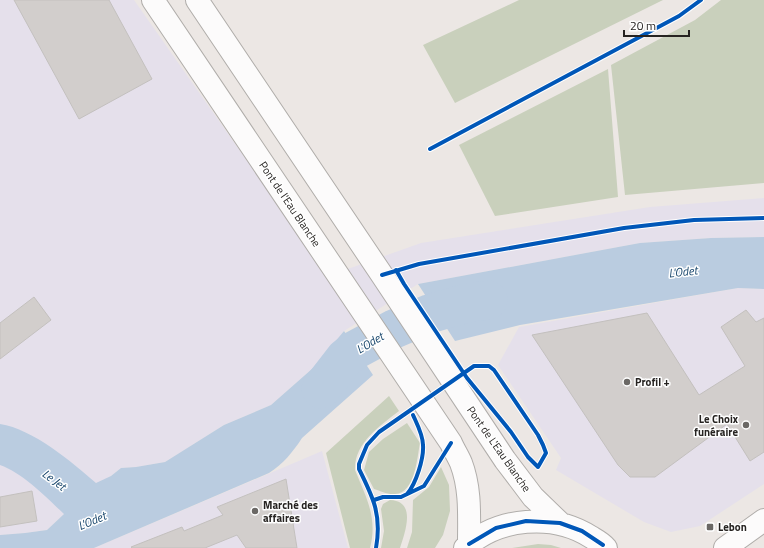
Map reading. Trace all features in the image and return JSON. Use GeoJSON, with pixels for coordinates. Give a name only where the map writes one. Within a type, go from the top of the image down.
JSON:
{"type":"FeatureCollection","features":[{"type":"Feature","properties":{"kind":"main road","name":"Pont de l'Eau Blanche"},"geometry":{"type":"LineString","coordinates":[[153,0],[441,428],[461,463],[468,493],[469,510],[467,546]]}},
{"type":"Feature","properties":{"kind":"main road","name":"Pont de L'Eau Blanche"},"geometry":{"type":"LineString","coordinates":[[197,0],[505,460],[533,497],[560,523]]}},
{"type":"Feature","properties":{"kind":"main road"},"geometry":{"type":"LineString","coordinates":[[723,547],[764,520]]}},
{"type":"Feature","properties":{"kind":"main road"},"geometry":{"type":"LineString","coordinates":[[467,546],[496,528],[526,521],[560,523],[582,531],[608,547]]}},
{"type":"Feature","properties":{"kind":"shaded area"},"geometry":{"type":"Polygon","coordinates":[[[0,0],[134,0],[328,276],[421,243],[650,207],[764,198],[764,237],[711,238],[640,243],[418,284],[344,331],[313,368],[271,405],[224,425],[165,462],[121,468],[111,476],[96,484],[47,530],[0,535],[0,0]]]}},
{"type":"Feature","properties":{"kind":"shaded area"},"geometry":{"type":"Polygon","coordinates":[[[738,288],[764,289],[764,484],[700,526],[671,532],[644,522],[556,470],[561,458],[498,365],[519,327],[738,288]]]}},
{"type":"Feature","properties":{"kind":"shaded area"},"geometry":{"type":"Polygon","coordinates":[[[322,451],[348,548],[94,548],[322,451]]]}},
{"type":"Feature","properties":{"kind":"green space"},"geometry":{"type":"Polygon","coordinates":[[[519,0],[663,0],[455,103],[423,45],[519,0]]]}},
{"type":"Feature","properties":{"kind":"green space"},"geometry":{"type":"Polygon","coordinates":[[[721,0],[764,0],[764,183],[625,195],[611,65],[695,20],[721,0]]]}},
{"type":"Feature","properties":{"kind":"green space"},"geometry":{"type":"Polygon","coordinates":[[[608,69],[618,197],[495,216],[459,145],[608,69]]]}},
{"type":"Feature","properties":{"kind":"green space"},"geometry":{"type":"Polygon","coordinates":[[[389,396],[399,411],[376,429],[363,443],[356,460],[355,470],[367,499],[372,517],[373,527],[370,548],[350,548],[326,453],[389,396]]]}},
{"type":"Feature","properties":{"kind":"green space"},"geometry":{"type":"Polygon","coordinates":[[[407,423],[420,443],[414,474],[411,481],[407,488],[402,492],[395,494],[374,489],[364,470],[369,452],[383,439],[407,423]]]}},
{"type":"Feature","properties":{"kind":"green space"},"geometry":{"type":"Polygon","coordinates":[[[441,467],[449,485],[450,511],[443,535],[435,548],[407,548],[412,532],[413,500],[429,487],[441,467]]]}},
{"type":"Feature","properties":{"kind":"green space"},"geometry":{"type":"Polygon","coordinates":[[[390,500],[398,502],[404,506],[406,511],[406,526],[400,548],[381,548],[384,531],[381,509],[383,504],[390,500]]]}},
{"type":"Feature","properties":{"kind":"green space"},"geometry":{"type":"Polygon","coordinates":[[[538,544],[551,545],[561,548],[512,548],[538,544]]]}},
{"type":"Feature","properties":{"kind":"water"},"geometry":{"type":"Polygon","coordinates":[[[764,237],[764,289],[738,288],[520,325],[455,341],[418,284],[640,243],[711,238],[764,237]]]}},
{"type":"Feature","properties":{"kind":"water","name":"Le Jet"},"geometry":{"type":"Polygon","coordinates":[[[344,331],[373,375],[302,438],[279,466],[269,473],[94,548],[0,548],[0,535],[47,530],[64,514],[26,480],[0,465],[0,424],[26,432],[39,439],[64,456],[96,483],[111,476],[121,468],[165,462],[224,425],[271,405],[313,368],[344,331]]]}},
{"type":"Feature","properties":{"kind":"building"},"geometry":{"type":"Polygon","coordinates":[[[14,0],[109,0],[152,79],[79,119],[14,0]]]}},
{"type":"Feature","properties":{"kind":"building"},"geometry":{"type":"Polygon","coordinates":[[[34,297],[51,320],[0,359],[0,323],[34,297]]]}},
{"type":"Feature","properties":{"kind":"building","name":"Profil +"},"geometry":{"type":"Polygon","coordinates":[[[746,310],[756,322],[764,318],[764,452],[750,461],[727,424],[655,477],[630,477],[618,465],[532,335],[647,313],[699,395],[745,366],[721,327],[746,310]]]}},
{"type":"Feature","properties":{"kind":"building","name":"Marché des affaires"},"geometry":{"type":"Polygon","coordinates":[[[286,479],[297,548],[246,548],[237,535],[205,548],[131,547],[182,527],[184,531],[223,515],[217,507],[286,479]]]}},
{"type":"Feature","properties":{"kind":"building"},"geometry":{"type":"Polygon","coordinates":[[[32,491],[37,521],[0,527],[0,497],[32,491]]]}},
{"type":"Feature","properties":{"kind":"waterway","name":"L'Odet"},"geometry":{"type":"LineString","coordinates":[[321,389],[345,358],[355,350],[394,329],[429,314],[467,303],[488,300]]}},
{"type":"Feature","properties":{"kind":"cycle path"},"geometry":{"type":"LineString","coordinates":[[430,149],[679,16],[701,0]]}},
{"type":"Feature","properties":{"kind":"cycle path"},"geometry":{"type":"LineString","coordinates":[[382,275],[419,264],[624,228],[694,220],[764,218]]}},
{"type":"Feature","properties":{"kind":"cycle path"},"geometry":{"type":"LineString","coordinates":[[376,548],[378,536],[377,516],[372,498],[359,469],[359,464],[367,445],[379,432],[474,366],[489,366],[494,370],[538,435],[546,453],[538,467],[528,457],[511,432],[467,378],[404,284],[396,270]]}},
{"type":"Feature","properties":{"kind":"cycle path"},"geometry":{"type":"LineString","coordinates":[[407,494],[416,478],[421,464],[423,450],[422,437],[413,415]]}},
{"type":"Feature","properties":{"kind":"cycle path"},"geometry":{"type":"LineString","coordinates":[[374,500],[383,497],[401,497],[424,486],[451,443]]}},
{"type":"Feature","properties":{"kind":"cycle path"},"geometry":{"type":"LineString","coordinates":[[469,544],[496,528],[526,521],[560,523],[582,531],[603,545]]}},
{"type":"Feature","properties":{"kind":"place","name":"Profil +"},"geometry":{"type":"Point","coordinates":[627,382]}},
{"type":"Feature","properties":{"kind":"place","name":"Le Choix funéraire"},"geometry":{"type":"Point","coordinates":[746,425]}},
{"type":"Feature","properties":{"kind":"place","name":"Marché des affaires"},"geometry":{"type":"Point","coordinates":[255,511]}},
{"type":"Feature","properties":{"kind":"place","name":"Lebon"},"geometry":{"type":"Point","coordinates":[710,527]}}]}
